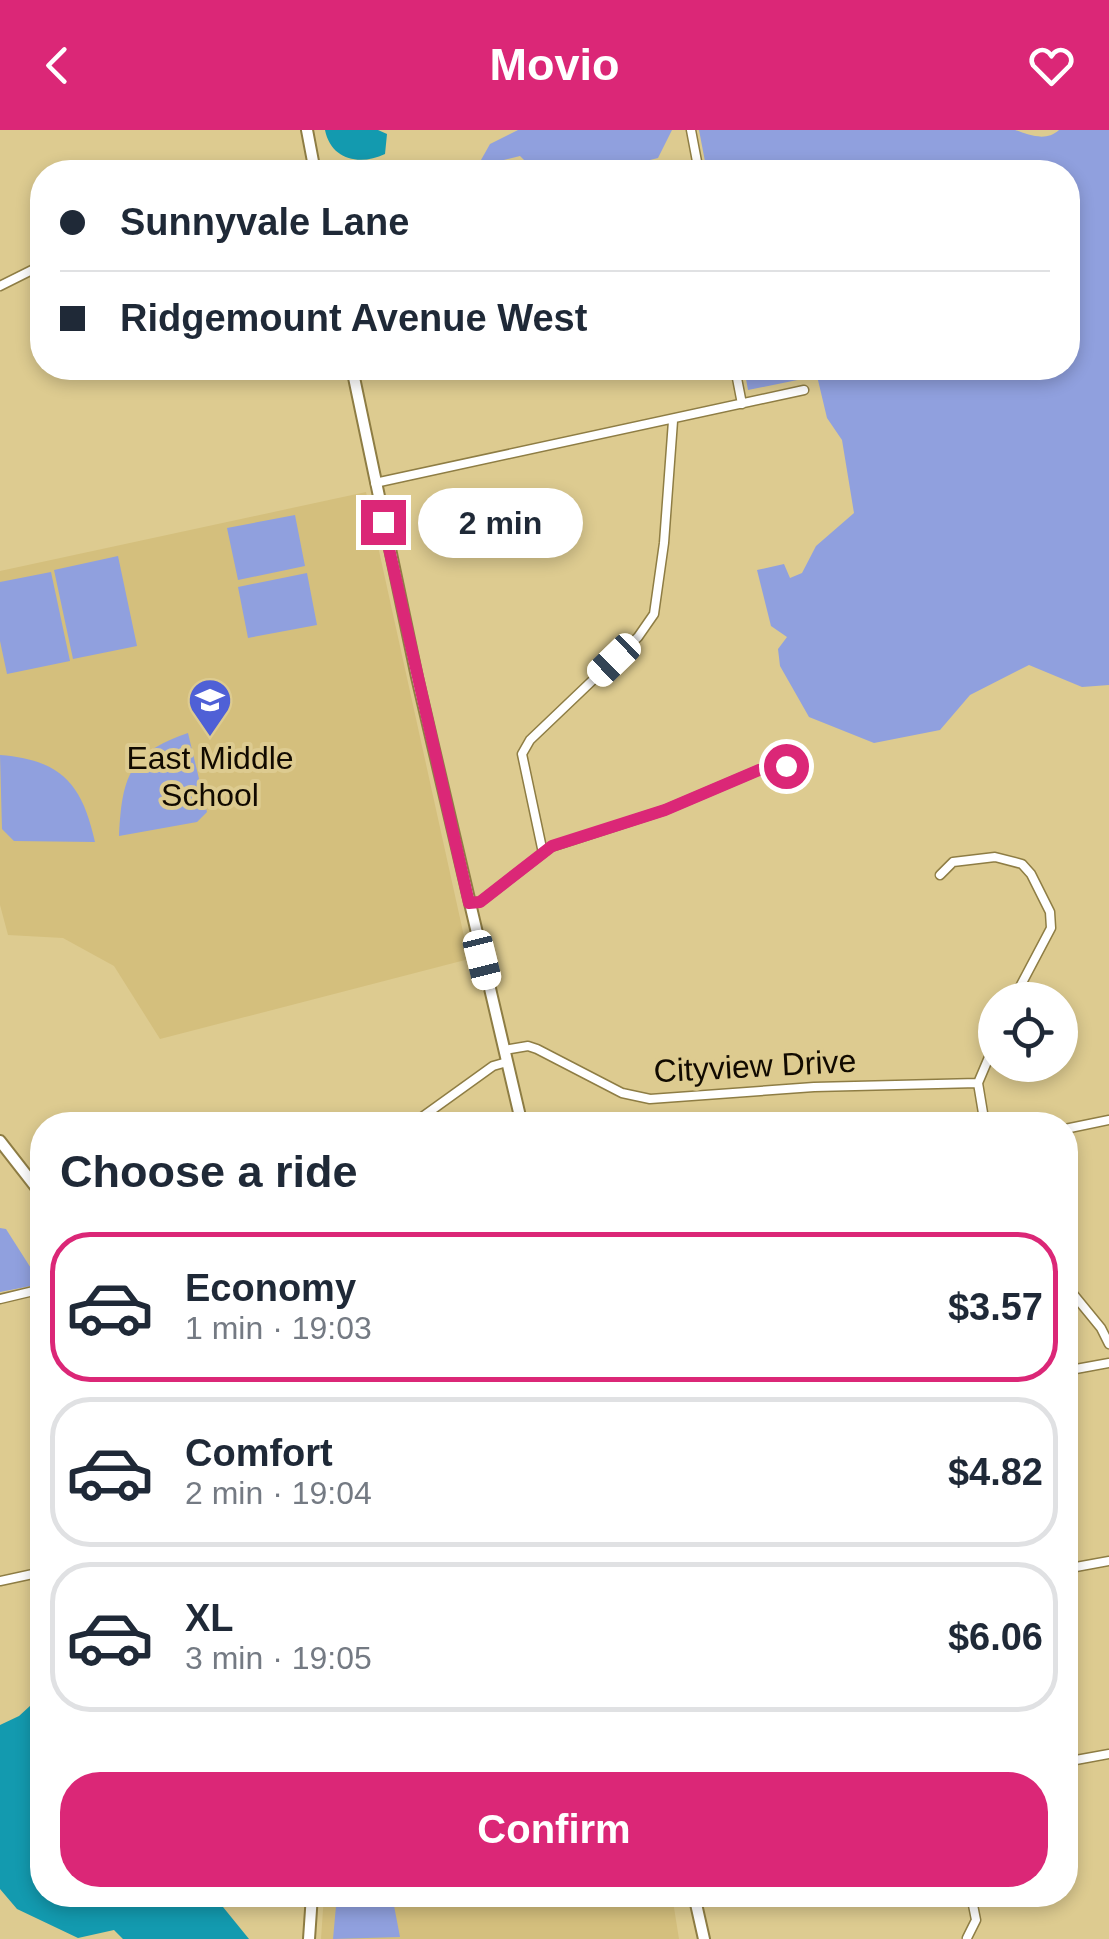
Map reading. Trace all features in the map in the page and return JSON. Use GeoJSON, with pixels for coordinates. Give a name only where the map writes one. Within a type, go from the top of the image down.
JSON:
{"type":"FeatureCollection","features":[{"type":"Feature","properties":{"kind":"street"},"geometry":{"type":"LineString","coordinates":[[307,130],[313,160]]}},
{"type":"Feature","properties":{"kind":"street"},"geometry":{"type":"LineString","coordinates":[[691,130],[696,160]]}},
{"type":"Feature","properties":{"kind":"street"},"geometry":{"type":"LineString","coordinates":[[0,286],[30,271]]}},
{"type":"Feature","properties":{"kind":"street"},"geometry":{"type":"LineString","coordinates":[[354,380],[519,1112]]}},
{"type":"Feature","properties":{"kind":"street"},"geometry":{"type":"LineString","coordinates":[[737,380],[742,404]]}},
{"type":"Feature","properties":{"kind":"street"},"geometry":{"type":"LineString","coordinates":[[375,483],[804,390]]}},
{"type":"Feature","properties":{"kind":"street"},"geometry":{"type":"LineString","coordinates":[[543,853],[522,754],[530,740],[638,637],[654,614],[664,543],[673,420]]}},
{"type":"Feature","properties":{"kind":"street"},"geometry":{"type":"LineString","coordinates":[[469,903],[480,902],[562,842],[702,796],[759,770],[786,766]]}},
{"type":"Feature","properties":{"kind":"street"},"geometry":{"type":"LineString","coordinates":[[940,875],[953,862],[995,858],[1022,864],[1032,874],[1050,912],[1051,928],[1022,982]]}},
{"type":"Feature","properties":{"kind":"street","name":"Cityview Drive"},"geometry":{"type":"LineString","coordinates":[[506,1056],[528,1046],[622,1093],[650,1098],[814,1087],[978,1083]]}},
{"type":"Feature","properties":{"kind":"street"},"geometry":{"type":"LineString","coordinates":[[429,1112],[506,1056]]}},
{"type":"Feature","properties":{"kind":"street"},"geometry":{"type":"LineString","coordinates":[[978,1083],[983,1112]]}},
{"type":"Feature","properties":{"kind":"street"},"geometry":{"type":"LineString","coordinates":[[1078,1126],[1109,1120]]}},
{"type":"Feature","properties":{"kind":"street"},"geometry":{"type":"LineString","coordinates":[[0,1141],[30,1180]]}},
{"type":"Feature","properties":{"kind":"street"},"geometry":{"type":"LineString","coordinates":[[0,1299],[30,1293]]}},
{"type":"Feature","properties":{"kind":"street"},"geometry":{"type":"LineString","coordinates":[[1078,1299],[1102,1328],[1109,1344]]}},
{"type":"Feature","properties":{"kind":"street"},"geometry":{"type":"LineString","coordinates":[[1078,1369],[1109,1364]]}},
{"type":"Feature","properties":{"kind":"street"},"geometry":{"type":"LineString","coordinates":[[1078,1567],[1109,1561]]}},
{"type":"Feature","properties":{"kind":"street"},"geometry":{"type":"LineString","coordinates":[[0,1581],[30,1575]]}},
{"type":"Feature","properties":{"kind":"street"},"geometry":{"type":"LineString","coordinates":[[1078,1760],[1109,1754]]}},
{"type":"Feature","properties":{"kind":"street"},"geometry":{"type":"LineString","coordinates":[[309,1939],[311,1907]]}},
{"type":"Feature","properties":{"kind":"street"},"geometry":{"type":"LineString","coordinates":[[697,1907],[704,1939]]}},
{"type":"Feature","properties":{"kind":"street"},"geometry":{"type":"LineString","coordinates":[[967,1938],[976,1920],[973,1907]]}},
{"type":"Feature","properties":{"kind":"shaded area"},"geometry":{"type":"Polygon","coordinates":[[[325,130],[378,130],[387,134],[385,154],[366,160],[348,158],[333,148],[325,130]]]}},
{"type":"Feature","properties":{"kind":"shaded area"},"geometry":{"type":"Polygon","coordinates":[[[518,130],[672,130],[658,158],[650,160],[524,160],[520,156],[481,160],[490,144],[518,130]]]}},
{"type":"Feature","properties":{"kind":"shaded area"},"geometry":{"type":"Polygon","coordinates":[[[699,130],[1015,130],[1043,137],[1059,130],[1109,130],[1109,685],[1082,687],[1029,665],[970,695],[940,730],[874,743],[809,717],[780,666],[778,649],[787,637],[771,626],[757,570],[784,564],[790,578],[802,573],[816,546],[854,513],[842,440],[827,418],[818,380],[1080,380],[1080,160],[705,160],[699,130]]]}},
{"type":"Feature","properties":{"kind":"shaded area"},"geometry":{"type":"Polygon","coordinates":[[[746,380],[797,380],[748,390],[746,380]]]}},
{"type":"Feature","properties":{"kind":"shaded area","name":"East Middle School"},"geometry":{"type":"Polygon","coordinates":[[[366,492],[469,959],[160,1039],[114,966],[63,938],[8,935],[0,905],[0,571],[366,492]]]}},
{"type":"Feature","properties":{"kind":"shaded area"},"geometry":{"type":"Polygon","coordinates":[[[295,515],[305,566],[238,580],[227,528],[295,515]]]}},
{"type":"Feature","properties":{"kind":"shaded area"},"geometry":{"type":"Polygon","coordinates":[[[118,556],[137,646],[73,659],[54,570],[118,556]]]}},
{"type":"Feature","properties":{"kind":"shaded area"},"geometry":{"type":"Polygon","coordinates":[[[51,572],[70,661],[7,674],[0,641],[0,582],[51,572]]]}},
{"type":"Feature","properties":{"kind":"shaded area"},"geometry":{"type":"Polygon","coordinates":[[[307,573],[317,625],[248,638],[238,587],[307,573]]]}},
{"type":"Feature","properties":{"kind":"shaded area"},"geometry":{"type":"Polygon","coordinates":[[[188,733],[207,812],[197,822],[119,836],[123,798],[132,770],[153,749],[188,733]]]}},
{"type":"Feature","properties":{"kind":"shaded area"},"geometry":{"type":"Polygon","coordinates":[[[0,755],[39,762],[65,778],[83,804],[95,842],[14,841],[2,829],[0,755]]]}},
{"type":"Feature","properties":{"kind":"shaded area"},"geometry":{"type":"Polygon","coordinates":[[[0,1228],[6,1229],[30,1267],[30,1286],[0,1292],[0,1228]]]}},
{"type":"Feature","properties":{"kind":"shaded area"},"geometry":{"type":"Polygon","coordinates":[[[30,1706],[30,1907],[223,1907],[249,1939],[123,1939],[114,1930],[78,1938],[17,1909],[0,1889],[0,1725],[30,1706]]]}},
{"type":"Feature","properties":{"kind":"shaded area"},"geometry":{"type":"Polygon","coordinates":[[[323,1907],[674,1907],[679,1939],[321,1939],[323,1907]]]}},
{"type":"Feature","properties":{"kind":"shaded area"},"geometry":{"type":"Polygon","coordinates":[[[336,1907],[394,1907],[400,1937],[333,1939],[336,1907]]]}},
{"type":"Feature","properties":{"kind":"place","name":"East Middle School"},"geometry":{"type":"Point","coordinates":[210,738]}},
{"type":"Feature","properties":{"kind":"route"},"geometry":{"type":"LineString","coordinates":[[383,522],[469,903],[480,902],[552,846],[665,810],[759,770],[786,766]]}}]}
